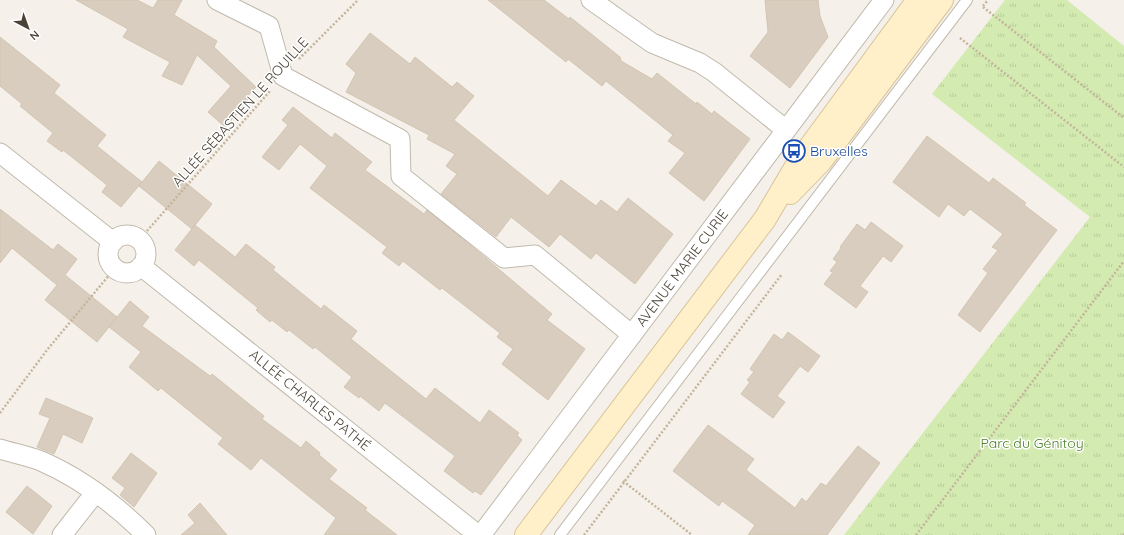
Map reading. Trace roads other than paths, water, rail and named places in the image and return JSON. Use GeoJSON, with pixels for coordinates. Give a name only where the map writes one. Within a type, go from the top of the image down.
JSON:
{"type":"FeatureCollection","features":[{"type":"Feature","properties":{"kind":"main road"},"geometry":{"type":"LineString","coordinates":[[526,535],[765,218],[798,163],[918,0]]}},
{"type":"Feature","properties":{"kind":"main road"},"geometry":{"type":"LineString","coordinates":[[765,218],[821,162],[947,4]]}},
{"type":"Feature","properties":{"kind":"street"},"geometry":{"type":"LineString","coordinates":[[217,0],[269,26],[283,76],[400,139],[401,176],[504,258],[535,255],[632,335]]}},
{"type":"Feature","properties":{"kind":"street"},"geometry":{"type":"LineString","coordinates":[[591,0],[652,43],[700,63],[714,72],[786,130]]}},
{"type":"Feature","properties":{"kind":"street","name":"AVENUE MARIE CURIE"},"geometry":{"type":"LineString","coordinates":[[480,535],[884,0]]}},
{"type":"Feature","properties":{"kind":"street"},"geometry":{"type":"LineString","coordinates":[[0,153],[113,242]]}},
{"type":"Feature","properties":{"kind":"street"},"geometry":{"type":"LineString","coordinates":[[125,235],[139,240],[146,252],[141,266],[129,273],[115,268],[110,263],[108,256],[109,248],[113,242],[125,235]]}},
{"type":"Feature","properties":{"kind":"street","name":"ALLÉE CHARLES PATHÉ"},"geometry":{"type":"LineString","coordinates":[[141,266],[480,535]]}},
{"type":"Feature","properties":{"kind":"street"},"geometry":{"type":"LineString","coordinates":[[0,449],[41,461],[83,484],[128,517],[146,535]]}},
{"type":"Feature","properties":{"kind":"street"},"geometry":{"type":"LineString","coordinates":[[62,535],[95,493]]}},
{"type":"Feature","properties":{"kind":"lane"},"geometry":{"type":"LineString","coordinates":[[560,535],[610,470],[947,4],[967,0]]}},
{"type":"Feature","properties":{"kind":"place","name":"Bruxelles"},"geometry":{"type":"Point","coordinates":[794,151]}},
{"type":"Feature","properties":{"kind":"park label","name":"Parc du Génitoy"},"geometry":{"type":"Point","coordinates":[1032,443]}}]}
